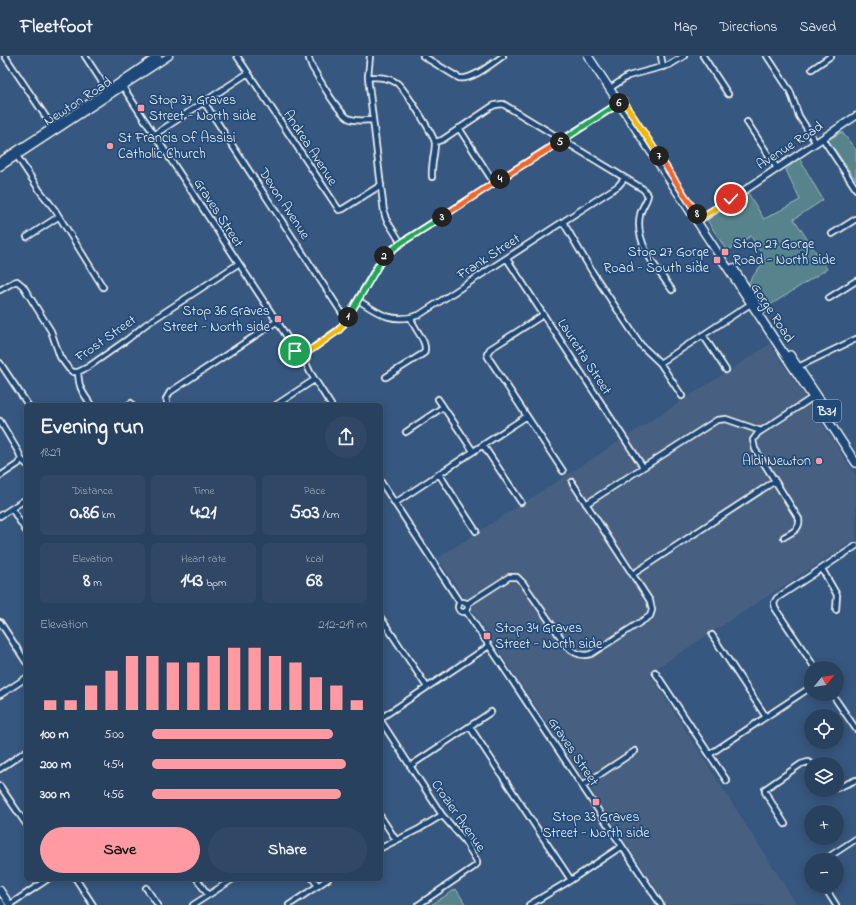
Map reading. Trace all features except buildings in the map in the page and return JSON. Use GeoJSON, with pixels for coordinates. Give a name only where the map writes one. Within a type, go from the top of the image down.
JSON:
{"type":"FeatureCollection","features":[{"type":"Feature","properties":{"kind":"main road","name":"Newton Road"},"geometry":{"type":"LineString","coordinates":[[0,167],[105,92],[121,85],[158,56]]}},
{"type":"Feature","properties":{"kind":"main road","name":"Newton Road"},"geometry":{"type":"LineString","coordinates":[[0,161],[170,56]]}},
{"type":"Feature","properties":{"kind":"main road","name":"Gorge Road"},"geometry":{"type":"LineString","coordinates":[[588,56],[621,102],[796,368],[856,455]]}},
{"type":"Feature","properties":{"kind":"main road","name":"Gorge Road"},"geometry":{"type":"LineString","coordinates":[[593,56],[611,88]]}},
{"type":"Feature","properties":{"kind":"main road","name":"Avenue Road"},"geometry":{"type":"LineString","coordinates":[[698,220],[856,116]]}},
{"type":"Feature","properties":{"kind":"main road","name":"Gorge Road"},"geometry":{"type":"LineString","coordinates":[[815,396],[856,463]]}},
{"type":"Feature","properties":{"kind":"main road"},"geometry":{"type":"LineString","coordinates":[[0,890],[9,905]]}},
{"type":"Feature","properties":{"kind":"street"},"geometry":{"type":"LineString","coordinates":[[5,56],[54,129]]}},
{"type":"Feature","properties":{"kind":"street"},"geometry":{"type":"LineString","coordinates":[[84,56],[102,82],[105,92]]}},
{"type":"Feature","properties":{"kind":"street","name":"Andrea Avenue"},"geometry":{"type":"LineString","coordinates":[[237,56],[339,210],[381,185]]}},
{"type":"Feature","properties":{"kind":"street"},"geometry":{"type":"LineString","coordinates":[[309,56],[312,66],[342,112],[349,119],[373,120]]}},
{"type":"Feature","properties":{"kind":"street"},"geometry":{"type":"LineString","coordinates":[[370,56],[368,77],[386,219],[401,243]]}},
{"type":"Feature","properties":{"kind":"street"},"geometry":{"type":"LineString","coordinates":[[423,56],[463,79],[475,74],[503,56]]}},
{"type":"Feature","properties":{"kind":"street"},"geometry":{"type":"LineString","coordinates":[[661,56],[663,68]]}},
{"type":"Feature","properties":{"kind":"street"},"geometry":{"type":"LineString","coordinates":[[611,88],[628,76],[669,66],[684,56]]}},
{"type":"Feature","properties":{"kind":"street"},"geometry":{"type":"LineString","coordinates":[[703,56],[728,94]]}},
{"type":"Feature","properties":{"kind":"street"},"geometry":{"type":"LineString","coordinates":[[767,56],[790,91],[799,116],[816,143]]}},
{"type":"Feature","properties":{"kind":"street"},"geometry":{"type":"LineString","coordinates":[[812,69],[831,56]]}},
{"type":"Feature","properties":{"kind":"street"},"geometry":{"type":"LineString","coordinates":[[154,135],[248,73]]}},
{"type":"Feature","properties":{"kind":"street"},"geometry":{"type":"LineString","coordinates":[[368,77],[385,78],[399,84],[432,133],[435,142],[431,167],[432,177]]}},
{"type":"Feature","properties":{"kind":"street","name":"Graves Street"},"geometry":{"type":"LineString","coordinates":[[121,85],[299,355]]}},
{"type":"Feature","properties":{"kind":"street","name":"Devon Avenue"},"geometry":{"type":"LineString","coordinates":[[204,102],[342,313],[348,317]]}},
{"type":"Feature","properties":{"kind":"street"},"geometry":{"type":"LineString","coordinates":[[305,361],[300,361],[298,358],[299,355],[302,353],[305,354],[339,330],[385,255],[494,182],[562,141],[621,102]]}},
{"type":"Feature","properties":{"kind":"street"},"geometry":{"type":"LineString","coordinates":[[435,142],[442,140],[491,107],[499,104],[506,106],[643,189],[648,195],[648,198],[640,215],[639,224],[641,237],[648,255],[672,290]]}},
{"type":"Feature","properties":{"kind":"street"},"geometry":{"type":"LineString","coordinates":[[747,122],[777,168]]}},
{"type":"Feature","properties":{"kind":"street"},"geometry":{"type":"LineString","coordinates":[[459,128],[494,182]]}},
{"type":"Feature","properties":{"kind":"street"},"geometry":{"type":"LineString","coordinates":[[823,139],[856,188]]}},
{"type":"Feature","properties":{"kind":"street"},"geometry":{"type":"LineString","coordinates":[[17,156],[103,287]]}},
{"type":"Feature","properties":{"kind":"street","name":"Frank Street"},"geometry":{"type":"LineString","coordinates":[[358,300],[384,316],[396,319],[411,318],[419,315],[618,186],[625,178]]}},
{"type":"Feature","properties":{"kind":"street"},"geometry":{"type":"LineString","coordinates":[[28,237],[58,217]]}},
{"type":"Feature","properties":{"kind":"street"},"geometry":{"type":"LineString","coordinates":[[832,234],[856,218]]}},
{"type":"Feature","properties":{"kind":"street"},"geometry":{"type":"LineString","coordinates":[[563,222],[593,273],[641,345],[660,363],[682,396]]}},
{"type":"Feature","properties":{"kind":"street","name":"Lauretta Street"},"geometry":{"type":"LineString","coordinates":[[507,259],[643,467]]}},
{"type":"Feature","properties":{"kind":"street","name":"Frost Street"},"geometry":{"type":"LineString","coordinates":[[0,290],[17,281],[23,286],[51,330],[60,357],[72,372],[78,372],[88,367],[128,339],[145,325],[238,264]]}},
{"type":"Feature","properties":{"kind":"street"},"geometry":{"type":"LineString","coordinates":[[829,298],[856,282]]}},
{"type":"Feature","properties":{"kind":"street"},"geometry":{"type":"LineString","coordinates":[[660,363],[753,302]]}},
{"type":"Feature","properties":{"kind":"street"},"geometry":{"type":"LineString","coordinates":[[543,315],[490,349],[487,354],[563,470]]}},
{"type":"Feature","properties":{"kind":"street"},"geometry":{"type":"LineString","coordinates":[[386,377],[424,353],[426,348],[425,344],[413,325],[411,318]]}},
{"type":"Feature","properties":{"kind":"street"},"geometry":{"type":"LineString","coordinates":[[167,403],[166,399],[170,392],[276,322]]}},
{"type":"Feature","properties":{"kind":"street"},"geometry":{"type":"LineString","coordinates":[[703,335],[726,370]]}},
{"type":"Feature","properties":{"kind":"street"},"geometry":{"type":"LineString","coordinates":[[796,368],[856,339]]}},
{"type":"Feature","properties":{"kind":"street"},"geometry":{"type":"LineString","coordinates":[[305,354],[307,357],[305,361],[314,380],[330,403]]}},
{"type":"Feature","properties":{"kind":"street"},"geometry":{"type":"LineString","coordinates":[[0,363],[2,371],[26,403]]}},
{"type":"Feature","properties":{"kind":"street"},"geometry":{"type":"LineString","coordinates":[[78,372],[79,386],[90,403]]}},
{"type":"Feature","properties":{"kind":"street"},"geometry":{"type":"LineString","coordinates":[[279,403],[314,380]]}},
{"type":"Feature","properties":{"kind":"street"},"geometry":{"type":"LineString","coordinates":[[784,537],[799,526],[800,523],[793,508],[753,444],[755,436],[761,431],[815,396]]}},
{"type":"Feature","properties":{"kind":"street"},"geometry":{"type":"LineString","coordinates":[[438,399],[473,452]]}},
{"type":"Feature","properties":{"kind":"street"},"geometry":{"type":"LineString","coordinates":[[406,432],[443,407]]}},
{"type":"Feature","properties":{"kind":"street"},"geometry":{"type":"LineString","coordinates":[[395,503],[527,416]]}},
{"type":"Feature","properties":{"kind":"street"},"geometry":{"type":"LineString","coordinates":[[586,504],[717,420],[726,419],[761,431]]}},
{"type":"Feature","properties":{"kind":"street"},"geometry":{"type":"LineString","coordinates":[[0,422],[24,462]]}},
{"type":"Feature","properties":{"kind":"street"},"geometry":{"type":"LineString","coordinates":[[483,445],[521,502]]}},
{"type":"Feature","properties":{"kind":"street"},"geometry":{"type":"LineString","coordinates":[[0,476],[18,464],[21,459]]}},
{"type":"Feature","properties":{"kind":"street"},"geometry":{"type":"LineString","coordinates":[[439,474],[476,531]]}},
{"type":"Feature","properties":{"kind":"street"},"geometry":{"type":"LineString","coordinates":[[633,574],[775,481]]}},
{"type":"Feature","properties":{"kind":"street"},"geometry":{"type":"LineString","coordinates":[[460,602],[458,607],[459,610],[462,612],[466,611],[468,604],[509,577],[517,577],[523,583],[566,645],[573,652],[581,655],[591,654],[651,614],[652,607],[650,601],[572,482]]}},
{"type":"Feature","properties":{"kind":"street"},"geometry":{"type":"LineString","coordinates":[[383,485],[460,602]]}},
{"type":"Feature","properties":{"kind":"street"},"geometry":{"type":"LineString","coordinates":[[0,516],[24,500]]}},
{"type":"Feature","properties":{"kind":"street"},"geometry":{"type":"LineString","coordinates":[[12,509],[24,528]]}},
{"type":"Feature","properties":{"kind":"street"},"geometry":{"type":"LineString","coordinates":[[810,661],[775,608],[774,603],[777,598],[856,546]]}},
{"type":"Feature","properties":{"kind":"street"},"geometry":{"type":"LineString","coordinates":[[822,569],[837,595],[836,610]]}},
{"type":"Feature","properties":{"kind":"street"},"geometry":{"type":"LineString","coordinates":[[460,602],[465,602],[468,604]]}},
{"type":"Feature","properties":{"kind":"street","name":"Graves Street"},"geometry":{"type":"LineString","coordinates":[[466,611],[661,905]]}},
{"type":"Feature","properties":{"kind":"street"},"geometry":{"type":"LineString","coordinates":[[383,621],[427,687]]}},
{"type":"Feature","properties":{"kind":"street"},"geometry":{"type":"LineString","coordinates":[[0,622],[24,659]]}},
{"type":"Feature","properties":{"kind":"street"},"geometry":{"type":"LineString","coordinates":[[712,635],[766,717]]}},
{"type":"Feature","properties":{"kind":"street"},"geometry":{"type":"LineString","coordinates":[[383,717],[489,646]]}},
{"type":"Feature","properties":{"kind":"street"},"geometry":{"type":"LineString","coordinates":[[655,672],[727,781]]}},
{"type":"Feature","properties":{"kind":"street"},"geometry":{"type":"LineString","coordinates":[[0,695],[24,679]]}},
{"type":"Feature","properties":{"kind":"street"},"geometry":{"type":"LineString","coordinates":[[710,754],[804,692]]}},
{"type":"Feature","properties":{"kind":"street"},"geometry":{"type":"LineString","coordinates":[[837,701],[856,729]]}},
{"type":"Feature","properties":{"kind":"street"},"geometry":{"type":"LineString","coordinates":[[410,766],[491,712]]}},
{"type":"Feature","properties":{"kind":"street","name":"Crozier Avenue"},"geometry":{"type":"LineString","coordinates":[[383,724],[442,815],[464,840],[475,857],[477,864],[418,905]]}},
{"type":"Feature","properties":{"kind":"street"},"geometry":{"type":"LineString","coordinates":[[470,727],[571,880]]}},
{"type":"Feature","properties":{"kind":"street"},"geometry":{"type":"LineString","coordinates":[[582,786],[635,751]]}},
{"type":"Feature","properties":{"kind":"street"},"geometry":{"type":"LineString","coordinates":[[0,768],[24,752]]}},
{"type":"Feature","properties":{"kind":"street"},"geometry":{"type":"LineString","coordinates":[[785,824],[767,798],[765,790],[804,763]]}},
{"type":"Feature","properties":{"kind":"street"},"geometry":{"type":"LineString","coordinates":[[844,785],[856,780]]}},
{"type":"Feature","properties":{"kind":"street"},"geometry":{"type":"LineString","coordinates":[[0,786],[24,821]]}},
{"type":"Feature","properties":{"kind":"street"},"geometry":{"type":"LineString","coordinates":[[383,847],[419,829],[442,815]]}},
{"type":"Feature","properties":{"kind":"street"},"geometry":{"type":"LineString","coordinates":[[383,820],[396,840]]}},
{"type":"Feature","properties":{"kind":"street"},"geometry":{"type":"LineString","coordinates":[[835,853],[856,840]]}},
{"type":"Feature","properties":{"kind":"street"},"geometry":{"type":"LineString","coordinates":[[528,905],[571,880],[622,846]]}},
{"type":"Feature","properties":{"kind":"street"},"geometry":{"type":"LineString","coordinates":[[9,905],[45,881]]}},
{"type":"Feature","properties":{"kind":"street"},"geometry":{"type":"LineString","coordinates":[[77,881],[93,905]]}},
{"type":"Feature","properties":{"kind":"street"},"geometry":{"type":"LineString","coordinates":[[198,881],[208,895]]}},
{"type":"Feature","properties":{"kind":"street"},"geometry":{"type":"LineString","coordinates":[[194,905],[230,881]]}},
{"type":"Feature","properties":{"kind":"street"},"geometry":{"type":"LineString","coordinates":[[314,881],[318,886]]}},
{"type":"Feature","properties":{"kind":"street"},"geometry":{"type":"LineString","coordinates":[[289,905],[325,881]]}},
{"type":"Feature","properties":{"kind":"street"},"geometry":{"type":"LineString","coordinates":[[146,888],[158,905]]}},
{"type":"Feature","properties":{"kind":"street"},"geometry":{"type":"LineString","coordinates":[[828,893],[836,905]]}},
{"type":"Feature","properties":{"kind":"shaded area"},"geometry":{"type":"Polygon","coordinates":[[[770,344],[856,476],[856,539],[649,673],[797,905],[667,905],[438,558],[770,344]]]}},
{"type":"Feature","properties":{"kind":"green space"},"geometry":{"type":"Polygon","coordinates":[[[842,132],[856,150],[856,180],[828,140],[842,132]]]}},
{"type":"Feature","properties":{"kind":"green space"},"geometry":{"type":"Polygon","coordinates":[[[799,158],[823,200],[794,219],[827,269],[764,309],[748,283],[765,260],[751,236],[727,251],[707,220],[748,193],[764,219],[800,200],[786,170],[799,158]]]}},
{"type":"Feature","properties":{"kind":"green space"},"geometry":{"type":"Polygon","coordinates":[[[456,889],[466,905],[431,905],[456,889]]]}},
{"type":"Feature","properties":{"kind":"place","name":"Stop 37 Graves Street - North side"},"geometry":{"type":"Point","coordinates":[141,108]}},
{"type":"Feature","properties":{"kind":"place","name":"St Francis Of Assisi Catholic Church"},"geometry":{"type":"Point","coordinates":[110,146]}},
{"type":"Feature","properties":{"kind":"place","name":"Stop 27 Gorge Road - North side"},"geometry":{"type":"Point","coordinates":[725,252]}},
{"type":"Feature","properties":{"kind":"place","name":"Stop 27 Gorge Road - South side"},"geometry":{"type":"Point","coordinates":[717,260]}},
{"type":"Feature","properties":{"kind":"place","name":"Stop 36 Graves Street - North side"},"geometry":{"type":"Point","coordinates":[278,319]}},
{"type":"Feature","properties":{"kind":"place","name":"Aldi Newton"},"geometry":{"type":"Point","coordinates":[819,461]}},
{"type":"Feature","properties":{"kind":"place","name":"Stop 34 Graves Street - North side"},"geometry":{"type":"Point","coordinates":[487,636]}},
{"type":"Feature","properties":{"kind":"place","name":"Stop 33 Graves Street - North side"},"geometry":{"type":"Point","coordinates":[596,802]}},
{"type":"Feature","properties":{"kind":"route"},"geometry":{"type":"LineString","coordinates":[[295,351],[299,355],[302,353],[305,354],[329,338],[342,327],[385,255],[498,180],[562,141],[623,101],[700,218],[731,199]]}}]}
